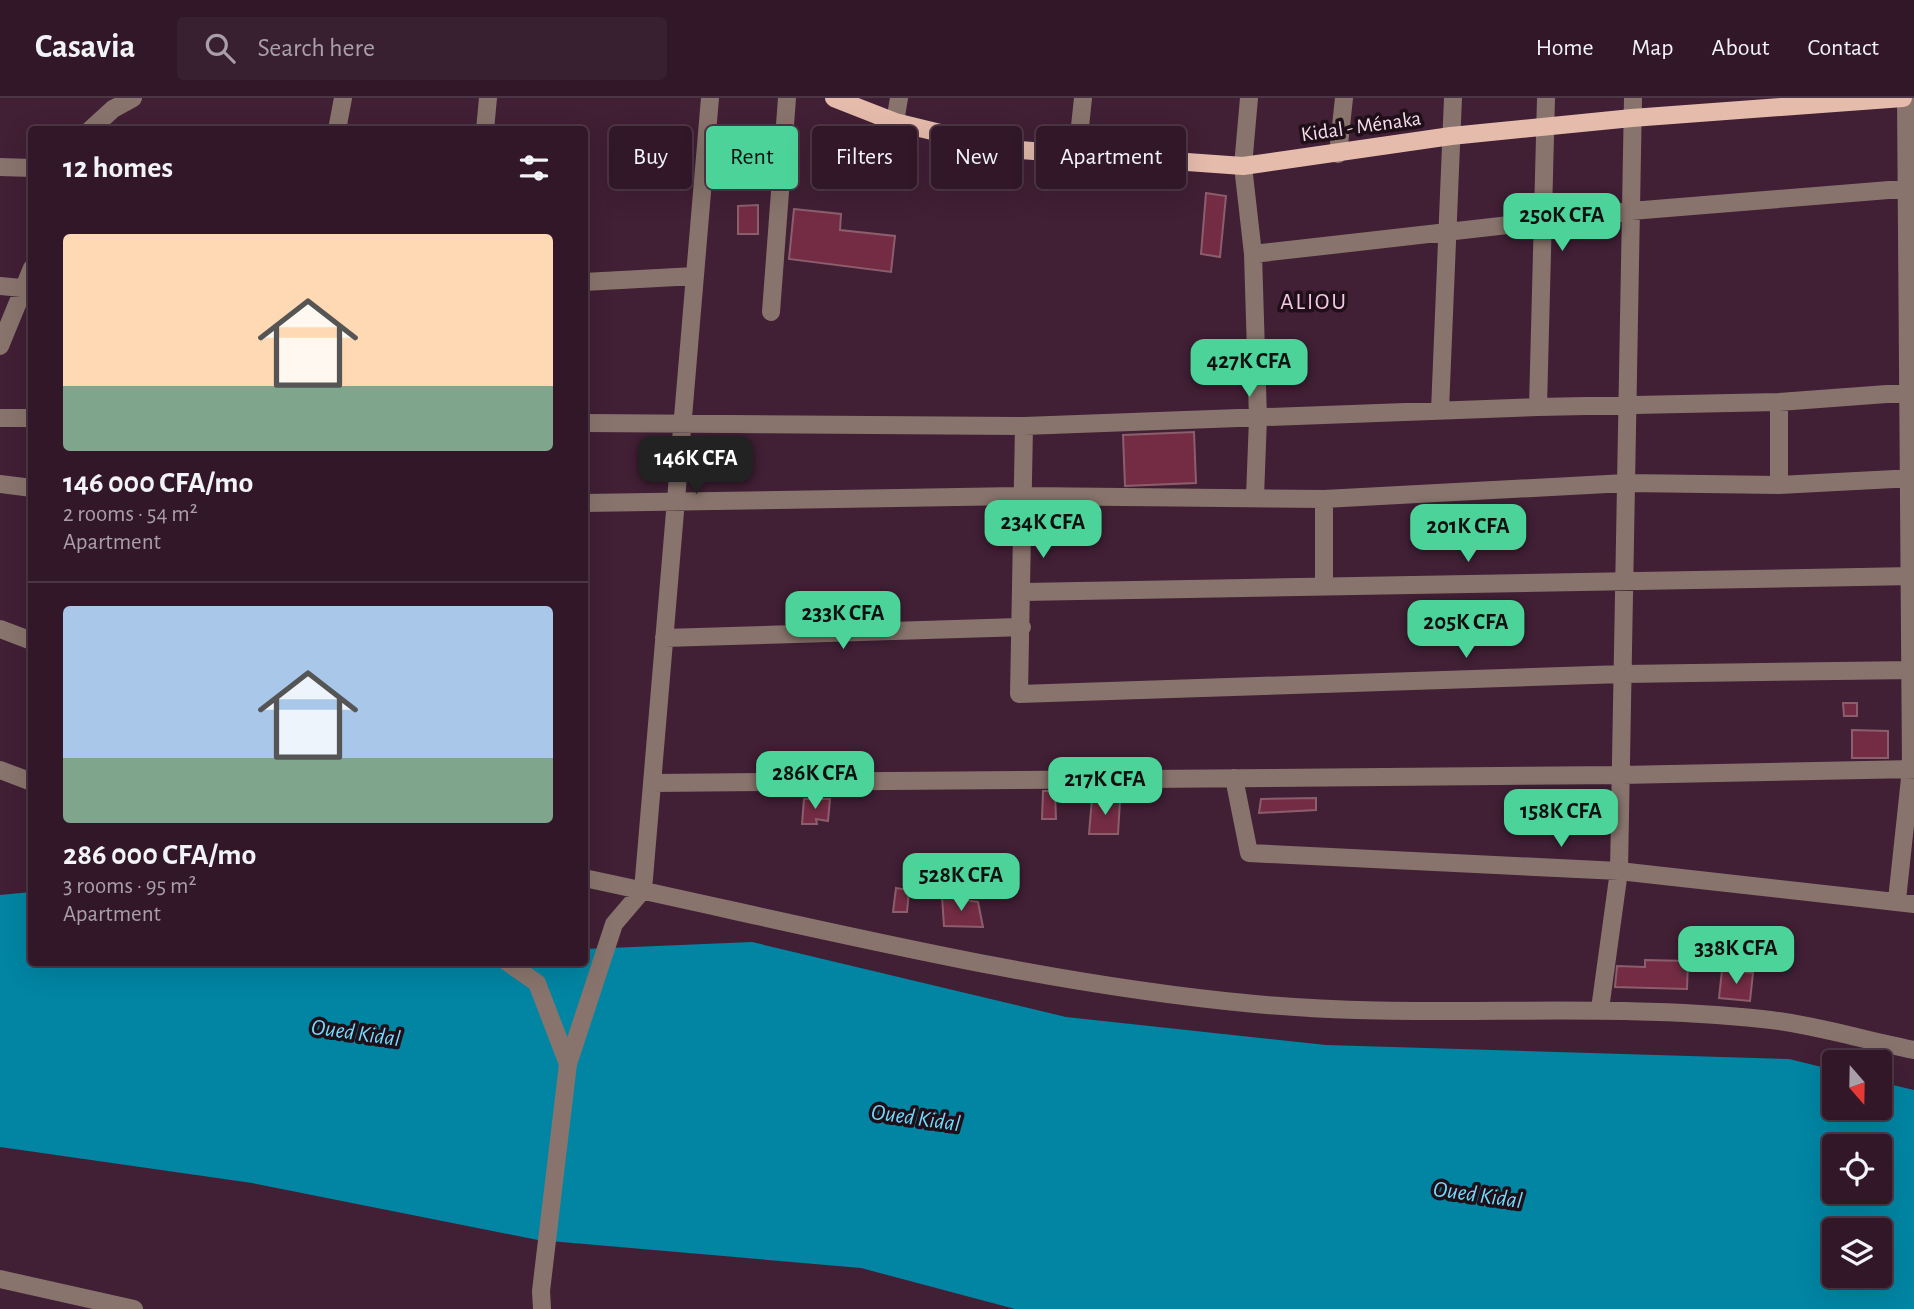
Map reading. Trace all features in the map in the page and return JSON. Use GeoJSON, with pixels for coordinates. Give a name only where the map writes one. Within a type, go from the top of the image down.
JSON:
{"type":"FeatureCollection","features":[{"type":"Feature","properties":{"kind":"main road","name":"Kidal - Ménaka"},"geometry":{"type":"LineString","coordinates":[[834,98],[895,122],[1006,149],[1036,152]]}},
{"type":"Feature","properties":{"kind":"main road","name":"Kidal - Ménaka"},"geometry":{"type":"LineString","coordinates":[[1186,162],[1243,166],[1451,136],[1632,118],[1904,98]]}},
{"type":"Feature","properties":{"kind":"street"},"geometry":{"type":"LineString","coordinates":[[94,126],[113,109],[133,98]]}},
{"type":"Feature","properties":{"kind":"street"},"geometry":{"type":"LineString","coordinates":[[338,126],[343,98]]}},
{"type":"Feature","properties":{"kind":"street"},"geometry":{"type":"LineString","coordinates":[[485,126],[488,98]]}},
{"type":"Feature","properties":{"kind":"street"},"geometry":{"type":"LineString","coordinates":[[542,1309],[541,1291],[568,1063],[614,924],[643,891],[710,98]]}},
{"type":"Feature","properties":{"kind":"street"},"geometry":{"type":"LineString","coordinates":[[771,312],[787,98]]}},
{"type":"Feature","properties":{"kind":"street"},"geometry":{"type":"LineString","coordinates":[[895,122],[899,98]]}},
{"type":"Feature","properties":{"kind":"street"},"geometry":{"type":"LineString","coordinates":[[1080,126],[1083,98]]}},
{"type":"Feature","properties":{"kind":"street"},"geometry":{"type":"LineString","coordinates":[[1249,98],[1243,166],[1253,254],[1258,418],[1255,497]]}},
{"type":"Feature","properties":{"kind":"street"},"geometry":{"type":"LineString","coordinates":[[1338,153],[1343,98]]}},
{"type":"Feature","properties":{"kind":"street"},"geometry":{"type":"LineString","coordinates":[[1440,410],[1453,98]]}},
{"type":"Feature","properties":{"kind":"street"},"geometry":{"type":"LineString","coordinates":[[1538,407],[1546,98]]}},
{"type":"Feature","properties":{"kind":"street"},"geometry":{"type":"LineString","coordinates":[[1600,1009],[1619,871],[1633,98]]}},
{"type":"Feature","properties":{"kind":"street"},"geometry":{"type":"LineString","coordinates":[[1234,778],[1249,853],[1619,871],[1905,902],[1912,769],[1912,576],[1910,188],[1904,98]]}},
{"type":"Feature","properties":{"kind":"street"},"geometry":{"type":"LineString","coordinates":[[0,167],[28,168]]}},
{"type":"Feature","properties":{"kind":"street"},"geometry":{"type":"LineString","coordinates":[[1253,254],[1544,219],[1910,188]]}},
{"type":"Feature","properties":{"kind":"street"},"geometry":{"type":"LineString","coordinates":[[588,282],[695,276]]}},
{"type":"Feature","properties":{"kind":"street"},"geometry":{"type":"LineString","coordinates":[[0,286],[28,288]]}},
{"type":"Feature","properties":{"kind":"street"},"geometry":{"type":"LineString","coordinates":[[0,346],[28,290]]}},
{"type":"Feature","properties":{"kind":"street"},"geometry":{"type":"LineString","coordinates":[[588,423],[1024,426],[1440,410],[1779,402],[1911,392]]}},
{"type":"Feature","properties":{"kind":"street"},"geometry":{"type":"LineString","coordinates":[[1779,402],[1779,485]]}},
{"type":"Feature","properties":{"kind":"street"},"geometry":{"type":"LineString","coordinates":[[0,418],[28,418]]}},
{"type":"Feature","properties":{"kind":"street"},"geometry":{"type":"LineString","coordinates":[[1024,426],[1025,496],[1019,694],[1623,674],[1912,670]]}},
{"type":"Feature","properties":{"kind":"street"},"geometry":{"type":"LineString","coordinates":[[588,503],[1025,496],[1324,499],[1626,483],[1779,485],[1911,478]]}},
{"type":"Feature","properties":{"kind":"street"},"geometry":{"type":"LineString","coordinates":[[0,484],[28,488]]}},
{"type":"Feature","properties":{"kind":"street"},"geometry":{"type":"LineString","coordinates":[[1324,499],[1324,585]]}},
{"type":"Feature","properties":{"kind":"street"},"geometry":{"type":"LineString","coordinates":[[1023,592],[1912,576]]}},
{"type":"Feature","properties":{"kind":"street"},"geometry":{"type":"LineString","coordinates":[[664,638],[1021,627]]}},
{"type":"Feature","properties":{"kind":"street"},"geometry":{"type":"LineString","coordinates":[[0,629],[28,640]]}},
{"type":"Feature","properties":{"kind":"street"},"geometry":{"type":"LineString","coordinates":[[652,783],[1621,775],[1912,769]]}},
{"type":"Feature","properties":{"kind":"street"},"geometry":{"type":"LineString","coordinates":[[0,770],[28,780]]}},
{"type":"Feature","properties":{"kind":"street"},"geometry":{"type":"LineString","coordinates":[[588,879],[1049,977],[1256,1004],[1468,1013],[1600,1009],[1764,1019],[1914,1050]]}},
{"type":"Feature","properties":{"kind":"street"},"geometry":{"type":"LineString","coordinates":[[512,966],[537,984],[568,1063]]}},
{"type":"Feature","properties":{"kind":"street"},"geometry":{"type":"LineString","coordinates":[[0,1279],[134,1309]]}},
{"type":"Feature","properties":{"kind":"water","name":"Oued Kidal"},"geometry":{"type":"Polygon","coordinates":[[[28,892],[28,966],[588,966],[588,949],[752,942],[1066,1017],[1326,1045],[1789,1059],[1822,1067],[1822,1120],[1892,1120],[1892,1085],[1914,1090],[1914,1309],[1015,1309],[861,1268],[538,1240],[252,1183],[0,1147],[0,895],[28,892]]]}},
{"type":"Feature","properties":{"kind":"building"},"geometry":{"type":"Polygon","coordinates":[[[1206,193],[1226,196],[1220,257],[1201,254],[1206,193]]]}},
{"type":"Feature","properties":{"kind":"building"},"geometry":{"type":"Polygon","coordinates":[[[758,205],[758,234],[738,234],[738,206],[758,205]]]}},
{"type":"Feature","properties":{"kind":"building"},"geometry":{"type":"Polygon","coordinates":[[[794,209],[841,214],[840,230],[895,236],[891,272],[789,259],[794,209]]]}},
{"type":"Feature","properties":{"kind":"building"},"geometry":{"type":"Polygon","coordinates":[[[1194,432],[1196,483],[1125,486],[1123,435],[1194,432]]]}},
{"type":"Feature","properties":{"kind":"building"},"geometry":{"type":"Polygon","coordinates":[[[1082,512],[1084,526],[1065,529],[1063,516],[1082,512]]]}},
{"type":"Feature","properties":{"kind":"building"},"geometry":{"type":"Polygon","coordinates":[[[1843,703],[1857,703],[1857,716],[1844,716],[1843,703]]]}},
{"type":"Feature","properties":{"kind":"building"},"geometry":{"type":"Polygon","coordinates":[[[1852,730],[1888,731],[1888,758],[1852,758],[1852,730]]]}},
{"type":"Feature","properties":{"kind":"building"},"geometry":{"type":"Polygon","coordinates":[[[1043,791],[1055,791],[1056,819],[1042,819],[1043,791]]]}},
{"type":"Feature","properties":{"kind":"building"},"geometry":{"type":"Polygon","coordinates":[[[1092,798],[1120,800],[1118,834],[1089,834],[1092,798]]]}},
{"type":"Feature","properties":{"kind":"building"},"geometry":{"type":"Polygon","coordinates":[[[1316,798],[1316,810],[1259,813],[1261,799],[1316,798]]]}},
{"type":"Feature","properties":{"kind":"building"},"geometry":{"type":"Polygon","coordinates":[[[804,799],[830,799],[828,821],[816,819],[817,824],[802,824],[804,799]]]}},
{"type":"Feature","properties":{"kind":"building"},"geometry":{"type":"Polygon","coordinates":[[[896,888],[909,890],[907,912],[893,912],[896,888]]]}},
{"type":"Feature","properties":{"kind":"building"},"geometry":{"type":"Polygon","coordinates":[[[942,897],[978,902],[983,927],[944,926],[942,897]]]}},
{"type":"Feature","properties":{"kind":"building"},"geometry":{"type":"Polygon","coordinates":[[[1645,960],[1688,961],[1687,989],[1615,987],[1617,966],[1645,967],[1645,960]]]}},
{"type":"Feature","properties":{"kind":"building"},"geometry":{"type":"Polygon","coordinates":[[[1722,970],[1753,973],[1750,1001],[1719,998],[1722,970]]]}},
{"type":"Feature","properties":{"kind":"district","name":"ALIOU"},"geometry":{"type":"Point","coordinates":[1314,301]}}]}
